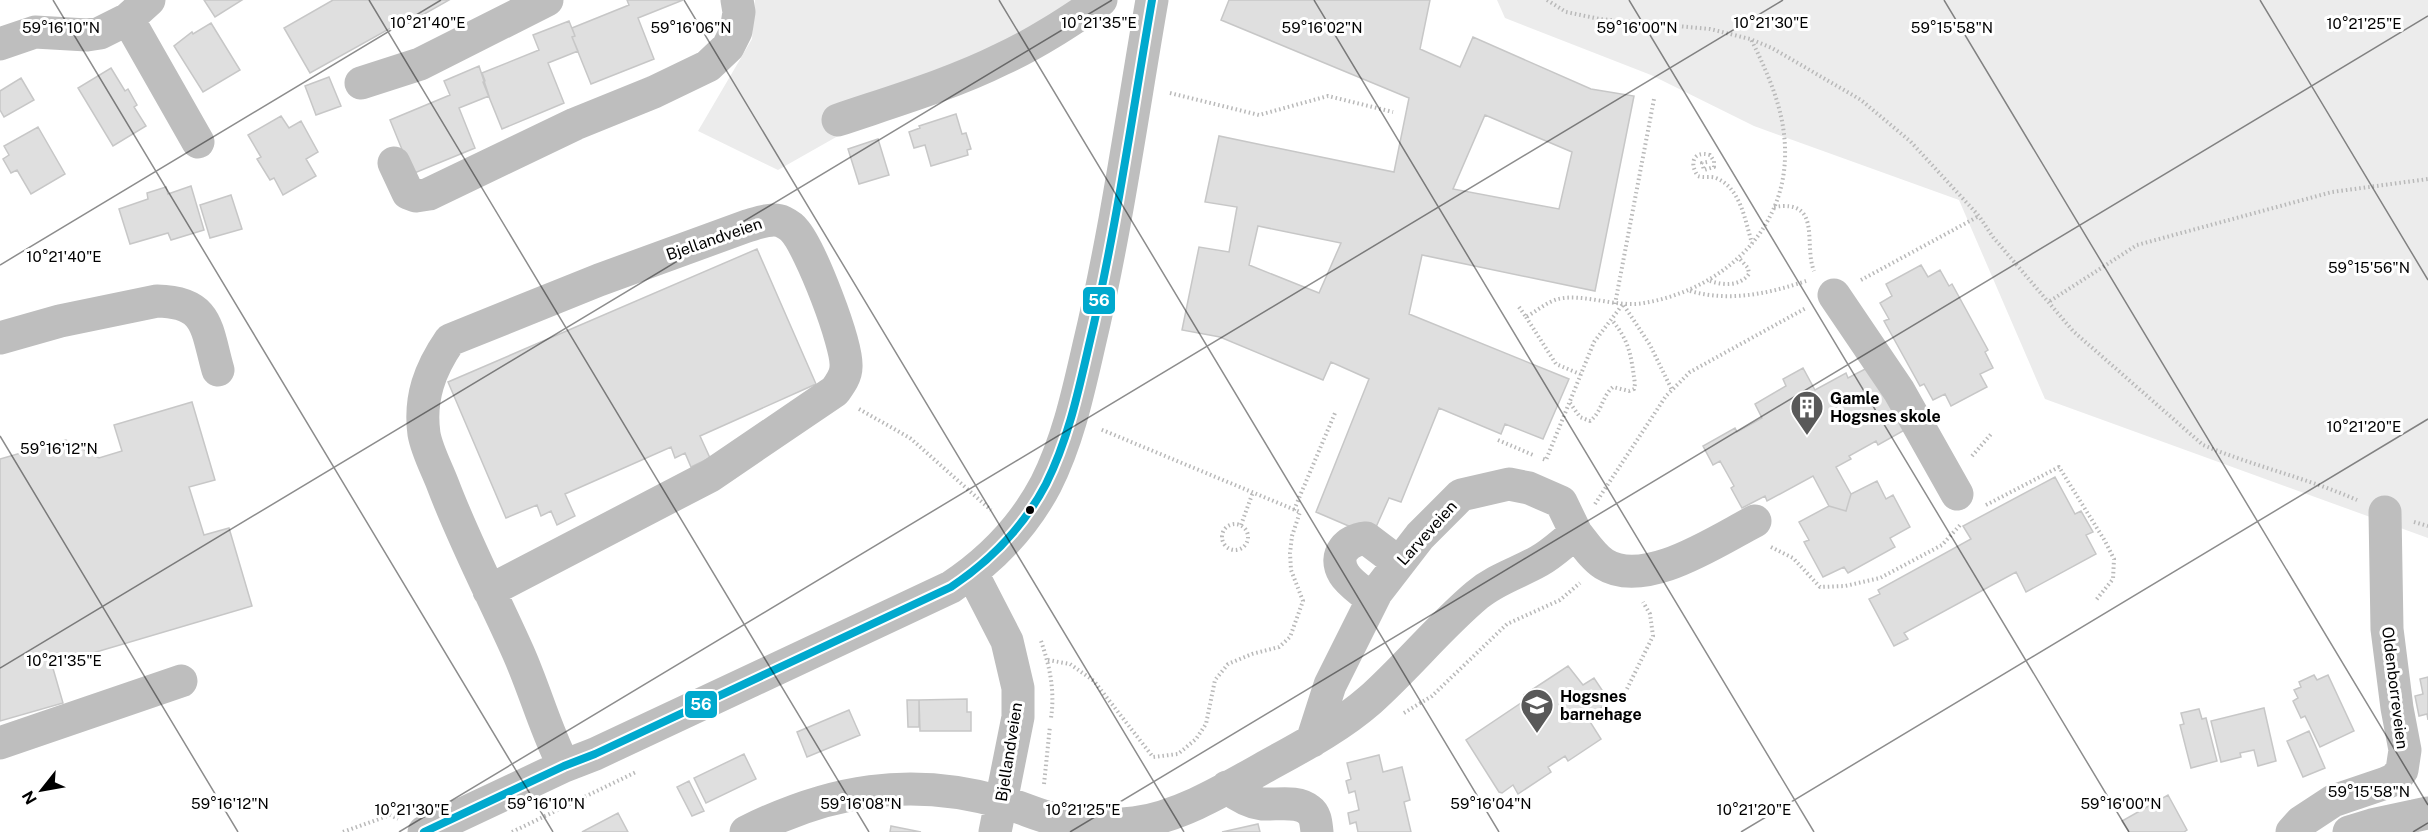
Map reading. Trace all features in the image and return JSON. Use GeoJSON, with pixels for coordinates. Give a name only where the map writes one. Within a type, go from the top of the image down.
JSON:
{"type":"FeatureCollection","features":[{"type":"Feature","properties":{"kind":"street"},"geometry":{"type":"LineString","coordinates":[[361,83],[420,64],[507,9],[547,0]]}},
{"type":"Feature","properties":{"kind":"street"},"geometry":{"type":"LineString","coordinates":[[394,163],[408,193],[416,196],[429,194],[575,124],[665,87],[708,66],[728,47],[736,31],[738,0]]}},
{"type":"Feature","properties":{"kind":"street"},"geometry":{"type":"LineString","coordinates":[[838,120],[1002,60],[1067,23],[1101,0]]}},
{"type":"Feature","properties":{"kind":"street"},"geometry":{"type":"LineString","coordinates":[[413,827],[596,754],[951,587],[996,553],[1045,485],[1068,434],[1101,293],[1152,0]]}},
{"type":"Feature","properties":{"kind":"street"},"geometry":{"type":"LineString","coordinates":[[0,44],[35,32],[87,35],[100,33],[139,10],[198,142]]}},
{"type":"Feature","properties":{"kind":"street","name":"Bjellandveien"},"geometry":{"type":"LineString","coordinates":[[564,766],[549,737],[535,691],[519,653],[464,540],[424,435],[424,394],[435,362],[450,340],[599,280],[747,226],[781,220],[794,230],[808,253],[846,350],[847,369],[835,391]]}},
{"type":"Feature","properties":{"kind":"street"},"geometry":{"type":"LineString","coordinates":[[1827,290],[1899,391],[1963,504]]}},
{"type":"Feature","properties":{"kind":"street"},"geometry":{"type":"LineString","coordinates":[[0,338],[60,321],[158,301],[173,301],[186,304],[195,310],[204,322],[218,370]]}},
{"type":"Feature","properties":{"kind":"street"},"geometry":{"type":"LineString","coordinates":[[489,591],[710,476],[835,391]]}},
{"type":"Feature","properties":{"kind":"street","name":"Larveveien"},"geometry":{"type":"LineString","coordinates":[[1312,741],[1330,685],[1372,600],[1420,536],[1461,495],[1509,484],[1529,488],[1561,502],[1576,533],[1602,563],[1616,570],[1628,572]]}},
{"type":"Feature","properties":{"kind":"street","name":"Oldenborreveien"},"geometry":{"type":"LineString","coordinates":[[2292,832],[2301,822],[2333,801],[2395,779],[2402,770],[2405,750],[2387,629],[2385,512]]}},
{"type":"Feature","properties":{"kind":"street"},"geometry":{"type":"LineString","coordinates":[[747,832],[804,806],[854,792],[898,789],[945,790],[999,817],[1053,819],[1091,828],[1137,823],[1170,814],[1227,788],[1312,741],[1367,702],[1477,595],[1500,579],[1539,561],[1576,533]]}},
{"type":"Feature","properties":{"kind":"street"},"geometry":{"type":"LineString","coordinates":[[1628,572],[1650,570],[1761,533]]}},
{"type":"Feature","properties":{"kind":"street"},"geometry":{"type":"LineString","coordinates":[[1372,600],[1344,573],[1341,559],[1344,547],[1354,540],[1366,538],[1400,563]]}},
{"type":"Feature","properties":{"kind":"street","name":"Bjellandveien"},"geometry":{"type":"LineString","coordinates":[[972,573],[1007,641],[1018,688],[1018,717],[999,817]]}},
{"type":"Feature","properties":{"kind":"street"},"geometry":{"type":"LineString","coordinates":[[0,743],[181,681]]}},
{"type":"Feature","properties":{"kind":"street"},"geometry":{"type":"LineString","coordinates":[[1227,788],[1260,804],[1300,805],[1309,809],[1315,817],[1317,832]]}},
{"type":"Feature","properties":{"kind":"street"},"geometry":{"type":"LineString","coordinates":[[2349,832],[2428,813]]}},
{"type":"Feature","properties":{"kind":"path"},"geometry":{"type":"LineString","coordinates":[[1547,0],[1566,12],[1600,20],[1710,29],[1750,39],[1772,48],[1861,100],[1910,141],[1978,216],[1993,237],[2050,301],[2073,331],[2203,445],[2320,484],[2385,512],[2428,526]]}},
{"type":"Feature","properties":{"kind":"path"},"geometry":{"type":"LineString","coordinates":[[1526,317],[1557,299],[1642,304],[1689,291],[1709,280],[1739,258],[1752,244],[1769,218],[1784,162],[1783,131],[1779,107],[1771,82],[1750,39]]}},
{"type":"Feature","properties":{"kind":"path"},"geometry":{"type":"LineString","coordinates":[[1168,102],[1172,81]]}},
{"type":"Feature","properties":{"kind":"path"},"geometry":{"type":"LineString","coordinates":[[1170,93],[1259,115],[1328,96],[1393,112]]}},
{"type":"Feature","properties":{"kind":"path"},"geometry":{"type":"LineString","coordinates":[[1615,304],[1654,99]]}},
{"type":"Feature","properties":{"kind":"path"},"geometry":{"type":"LineString","coordinates":[[1707,162],[1702,163],[1704,170],[1714,167],[1714,161],[1710,155],[1699,154],[1691,164],[1698,176],[1714,177],[1736,197],[1742,208],[1752,244]]}},
{"type":"Feature","properties":{"kind":"path"},"geometry":{"type":"LineString","coordinates":[[2050,301],[2136,245],[2332,192],[2428,179]]}},
{"type":"Feature","properties":{"kind":"path"},"geometry":{"type":"LineString","coordinates":[[1773,207],[1787,205],[1794,206],[1801,211],[1809,224],[1812,264],[1827,290]]}},
{"type":"Feature","properties":{"kind":"path"},"geometry":{"type":"LineString","coordinates":[[1576,533],[1666,396],[1690,372],[1793,314],[1827,290],[1978,216]]}},
{"type":"Feature","properties":{"kind":"path"},"geometry":{"type":"LineString","coordinates":[[1709,280],[1722,284],[1746,279],[1749,274],[1748,268],[1739,258]]}},
{"type":"Feature","properties":{"kind":"path"},"geometry":{"type":"LineString","coordinates":[[1689,291],[1710,296],[1737,297],[1777,291],[1827,290]]}},
{"type":"Feature","properties":{"kind":"path"},"geometry":{"type":"LineString","coordinates":[[1623,304],[1650,345],[1672,390]]}},
{"type":"Feature","properties":{"kind":"path"},"geometry":{"type":"LineString","coordinates":[[1498,440],[1546,460],[1594,342],[1623,304]]}},
{"type":"Feature","properties":{"kind":"path"},"geometry":{"type":"LineString","coordinates":[[1519,307],[1556,364],[1580,374]]}},
{"type":"Feature","properties":{"kind":"path"},"geometry":{"type":"LineString","coordinates":[[1569,402],[1580,417],[1590,421],[1600,410],[1609,390],[1613,387],[1629,391],[1634,389],[1629,347],[1612,320]]}},
{"type":"Feature","properties":{"kind":"path"},"geometry":{"type":"LineString","coordinates":[[835,391],[867,415],[910,438],[1015,529]]}},
{"type":"Feature","properties":{"kind":"path"},"geometry":{"type":"LineString","coordinates":[[1294,510],[1335,413]]}},
{"type":"Feature","properties":{"kind":"path"},"geometry":{"type":"LineString","coordinates":[[1096,439],[1103,419]]}},
{"type":"Feature","properties":{"kind":"path"},"geometry":{"type":"LineString","coordinates":[[1047,660],[1070,664],[1094,681],[1153,758],[1178,754],[1196,739],[1206,724],[1215,680],[1228,664],[1252,654],[1279,647],[1290,637],[1303,601],[1291,570],[1290,553],[1292,536],[1300,512],[1100,428]]}},
{"type":"Feature","properties":{"kind":"path"},"geometry":{"type":"LineString","coordinates":[[1761,533],[1793,558],[1820,587],[1845,586],[1880,578],[1942,545],[1963,504],[2059,467],[2114,559],[2113,579],[2096,600]]}},
{"type":"Feature","properties":{"kind":"path"},"geometry":{"type":"LineString","coordinates":[[1241,525],[1253,492]]}},
{"type":"Feature","properties":{"kind":"path"},"geometry":{"type":"LineString","coordinates":[[1232,524],[1241,525],[1247,530],[1247,543],[1240,549],[1230,550],[1224,544],[1222,532],[1232,524]]}},
{"type":"Feature","properties":{"kind":"path"},"geometry":{"type":"LineString","coordinates":[[1623,697],[1653,636],[1650,614],[1628,572]]}},
{"type":"Feature","properties":{"kind":"path"},"geometry":{"type":"LineString","coordinates":[[513,832],[641,770]]}},
{"type":"Feature","properties":{"kind":"path"},"geometry":{"type":"LineString","coordinates":[[343,832],[390,815],[413,827]]}},
{"type":"Feature","properties":{"kind":"shaded area"},"geometry":{"type":"Polygon","coordinates":[[[755,0],[1097,0],[965,64],[778,170],[698,131],[752,39],[755,0]]]}},
{"type":"Feature","properties":{"kind":"shaded area"},"geometry":{"type":"Polygon","coordinates":[[[1497,0],[2428,0],[2428,538],[2045,399],[1959,200],[1754,126],[1651,75],[1505,18],[1497,0]]]}},
{"type":"Feature","properties":{"kind":"building"},"geometry":{"type":"Polygon","coordinates":[[[204,0],[242,0],[215,17],[204,0]]]}},
{"type":"Feature","properties":{"kind":"building"},"geometry":{"type":"Polygon","coordinates":[[[333,0],[449,0],[398,29],[396,25],[310,73],[284,28],[333,0]]]}},
{"type":"Feature","properties":{"kind":"building"},"geometry":{"type":"Polygon","coordinates":[[[627,0],[683,0],[638,18],[654,59],[591,84],[572,37],[575,36],[572,28],[629,5],[627,0]]]}},
{"type":"Feature","properties":{"kind":"building"},"geometry":{"type":"Polygon","coordinates":[[[1229,0],[1430,0],[1420,49],[1460,67],[1473,37],[1591,89],[1634,96],[1595,291],[1422,255],[1409,314],[1569,379],[1543,439],[1505,424],[1501,434],[1439,408],[1401,502],[1389,498],[1372,536],[1316,512],[1369,379],[1331,362],[1323,380],[1220,337],[1182,330],[1199,247],[1229,252],[1237,207],[1205,202],[1219,136],[1394,172],[1409,98],[1221,20],[1229,0]],[[1485,115],[1453,189],[1559,209],[1572,152],[1485,115]],[[1258,226],[1249,265],[1319,293],[1341,243],[1258,226]]]}},
{"type":"Feature","properties":{"kind":"building"},"geometry":{"type":"Polygon","coordinates":[[[569,21],[578,51],[548,63],[564,103],[502,129],[483,82],[485,81],[482,73],[539,50],[533,35],[569,21]]]}},
{"type":"Feature","properties":{"kind":"building"},"geometry":{"type":"Polygon","coordinates":[[[211,23],[240,70],[203,92],[174,46],[192,32],[193,34],[211,23]]]}},
{"type":"Feature","properties":{"kind":"building"},"geometry":{"type":"Polygon","coordinates":[[[479,66],[489,96],[459,108],[475,148],[412,174],[390,120],[450,95],[444,81],[479,66]]]}},
{"type":"Feature","properties":{"kind":"building"},"geometry":{"type":"Polygon","coordinates":[[[111,68],[125,91],[128,89],[137,105],[134,107],[146,126],[113,146],[78,88],[111,68]]]}},
{"type":"Feature","properties":{"kind":"building"},"geometry":{"type":"Polygon","coordinates":[[[329,77],[341,106],[316,115],[305,86],[329,77]]]}},
{"type":"Feature","properties":{"kind":"building"},"geometry":{"type":"Polygon","coordinates":[[[21,78],[34,100],[4,117],[0,110],[0,91],[21,78]]]}},
{"type":"Feature","properties":{"kind":"building"},"geometry":{"type":"Polygon","coordinates":[[[956,114],[962,134],[966,133],[971,149],[967,150],[968,155],[931,166],[925,145],[914,148],[909,132],[920,128],[919,126],[956,114]]]}},
{"type":"Feature","properties":{"kind":"building"},"geometry":{"type":"Polygon","coordinates":[[[281,116],[289,128],[301,121],[318,152],[306,159],[316,176],[283,195],[274,178],[270,180],[257,159],[261,157],[248,135],[281,116]]]}},
{"type":"Feature","properties":{"kind":"building"},"geometry":{"type":"Polygon","coordinates":[[[38,127],[65,174],[31,194],[17,170],[11,173],[3,159],[9,155],[4,146],[38,127]]]}},
{"type":"Feature","properties":{"kind":"building"},"geometry":{"type":"Polygon","coordinates":[[[878,139],[889,175],[859,184],[848,149],[878,139]]]}},
{"type":"Feature","properties":{"kind":"building"},"geometry":{"type":"Polygon","coordinates":[[[191,186],[204,230],[171,240],[168,233],[130,244],[119,209],[148,199],[147,193],[166,187],[168,194],[191,186]]]}},
{"type":"Feature","properties":{"kind":"building"},"geometry":{"type":"Polygon","coordinates":[[[231,195],[242,229],[210,238],[200,205],[231,195]]]}},
{"type":"Feature","properties":{"kind":"building"},"geometry":{"type":"Polygon","coordinates":[[[757,249],[816,384],[700,436],[710,458],[691,467],[685,453],[675,458],[671,447],[565,494],[575,516],[557,525],[551,511],[541,516],[537,505],[506,518],[448,382],[757,249]]]}},
{"type":"Feature","properties":{"kind":"building"},"geometry":{"type":"Polygon","coordinates":[[[1921,265],[1928,277],[1940,270],[1949,286],[1952,284],[1988,350],[1985,352],[1993,368],[1980,374],[1987,387],[1951,406],[1945,394],[1933,400],[1924,384],[1920,386],[1884,321],[1889,319],[1880,303],[1892,296],[1886,284],[1921,265]]]}},
{"type":"Feature","properties":{"kind":"building","name":"Gamle Hogsnes skole"},"geometry":{"type":"Polygon","coordinates":[[[1871,366],[1910,427],[1878,445],[1876,441],[1849,456],[1851,459],[1836,467],[1851,494],[1846,511],[1829,506],[1813,476],[1767,501],[1765,496],[1742,508],[1731,488],[1734,486],[1720,461],[1713,465],[1703,446],[1735,428],[1737,432],[1762,418],[1755,404],[1786,386],[1783,379],[1803,368],[1815,390],[1846,373],[1848,378],[1871,366]]]}},
{"type":"Feature","properties":{"kind":"building"},"geometry":{"type":"Polygon","coordinates":[[[192,402],[215,480],[189,487],[204,535],[229,528],[252,606],[52,665],[63,703],[0,721],[0,459],[66,440],[99,458],[122,451],[114,425],[192,402]]]}},
{"type":"Feature","properties":{"kind":"building"},"geometry":{"type":"Polygon","coordinates":[[[2055,477],[2075,514],[2081,511],[2093,532],[2086,535],[2096,554],[2026,592],[2016,572],[1904,633],[1908,639],[1894,646],[1869,599],[1880,594],[1878,590],[1971,539],[1963,526],[2055,477]]]}},
{"type":"Feature","properties":{"kind":"building"},"geometry":{"type":"Polygon","coordinates":[[[1877,481],[1886,499],[1893,495],[1910,527],[1890,538],[1895,547],[1848,573],[1844,567],[1823,577],[1804,542],[1809,540],[1799,522],[1829,506],[1846,511],[1851,494],[1877,481]]]}},
{"type":"Feature","properties":{"kind":"building"},"geometry":{"type":"Polygon","coordinates":[[[1568,666],[1583,685],[1594,678],[1610,702],[1587,717],[1601,739],[1568,761],[1565,756],[1548,767],[1551,772],[1518,794],[1513,785],[1502,793],[1499,792],[1466,740],[1527,699],[1524,695],[1568,666]]]}},
{"type":"Feature","properties":{"kind":"building"},"geometry":{"type":"Polygon","coordinates":[[[2314,675],[2317,680],[2328,675],[2354,731],[2320,747],[2305,716],[2301,718],[2293,701],[2298,698],[2294,690],[2301,687],[2299,682],[2314,675]]]}},
{"type":"Feature","properties":{"kind":"building"},"geometry":{"type":"Polygon","coordinates":[[[2428,677],[2428,720],[2427,714],[2419,716],[2415,696],[2423,694],[2420,679],[2428,677]]]}},
{"type":"Feature","properties":{"kind":"building"},"geometry":{"type":"Polygon","coordinates":[[[967,699],[967,712],[971,712],[971,731],[920,731],[919,700],[967,699]]]}},
{"type":"Feature","properties":{"kind":"building"},"geometry":{"type":"Polygon","coordinates":[[[907,700],[919,700],[919,727],[908,727],[907,700]]]}},
{"type":"Feature","properties":{"kind":"building"},"geometry":{"type":"Polygon","coordinates":[[[2264,708],[2276,761],[2258,766],[2254,750],[2240,753],[2241,757],[2221,762],[2211,721],[2264,708]]]}},
{"type":"Feature","properties":{"kind":"building"},"geometry":{"type":"Polygon","coordinates":[[[2199,709],[2202,719],[2206,718],[2217,761],[2191,768],[2180,725],[2184,724],[2181,713],[2199,709]]]}},
{"type":"Feature","properties":{"kind":"building"},"geometry":{"type":"Polygon","coordinates":[[[849,710],[860,735],[807,757],[797,732],[849,710]]]}},
{"type":"Feature","properties":{"kind":"building"},"geometry":{"type":"Polygon","coordinates":[[[2309,731],[2325,768],[2303,777],[2287,741],[2309,731]]]}},
{"type":"Feature","properties":{"kind":"building"},"geometry":{"type":"Polygon","coordinates":[[[744,754],[756,779],[706,803],[694,778],[744,754]]]}},
{"type":"Feature","properties":{"kind":"building"},"geometry":{"type":"Polygon","coordinates":[[[1379,755],[1383,772],[1402,767],[1410,800],[1404,802],[1411,832],[1358,832],[1356,822],[1350,824],[1348,813],[1359,810],[1355,791],[1349,793],[1346,781],[1351,779],[1347,763],[1379,755]]]}},
{"type":"Feature","properties":{"kind":"building"},"geometry":{"type":"Polygon","coordinates":[[[689,781],[704,811],[692,816],[677,787],[689,781]]]}},
{"type":"Feature","properties":{"kind":"building"},"geometry":{"type":"Polygon","coordinates":[[[2168,795],[2187,830],[2184,832],[2129,832],[2122,821],[2168,795]]]}},
{"type":"Feature","properties":{"kind":"building"},"geometry":{"type":"Polygon","coordinates":[[[618,813],[628,832],[582,832],[618,813]]]}},
{"type":"Feature","properties":{"kind":"building"},"geometry":{"type":"Polygon","coordinates":[[[1258,824],[1260,832],[1222,832],[1258,824]]]}},
{"type":"Feature","properties":{"kind":"building"},"geometry":{"type":"Polygon","coordinates":[[[891,826],[921,832],[890,832],[891,826]]]}},
{"type":"Feature","properties":{"kind":"transit line","name":"56"},"geometry":{"type":"LineString","coordinates":[[424,832],[951,587],[979,566],[1017,528],[1037,499],[1054,467],[1076,398],[1099,302],[1152,0]]}},
{"type":"Feature","properties":{"kind":"place","name":"Gamle Hogsnes skole"},"geometry":{"type":"Point","coordinates":[1807,436]}},
{"type":"Feature","properties":{"kind":"place","name":"Hogsnes barnehage"},"geometry":{"type":"Point","coordinates":[1537,734]}}]}
